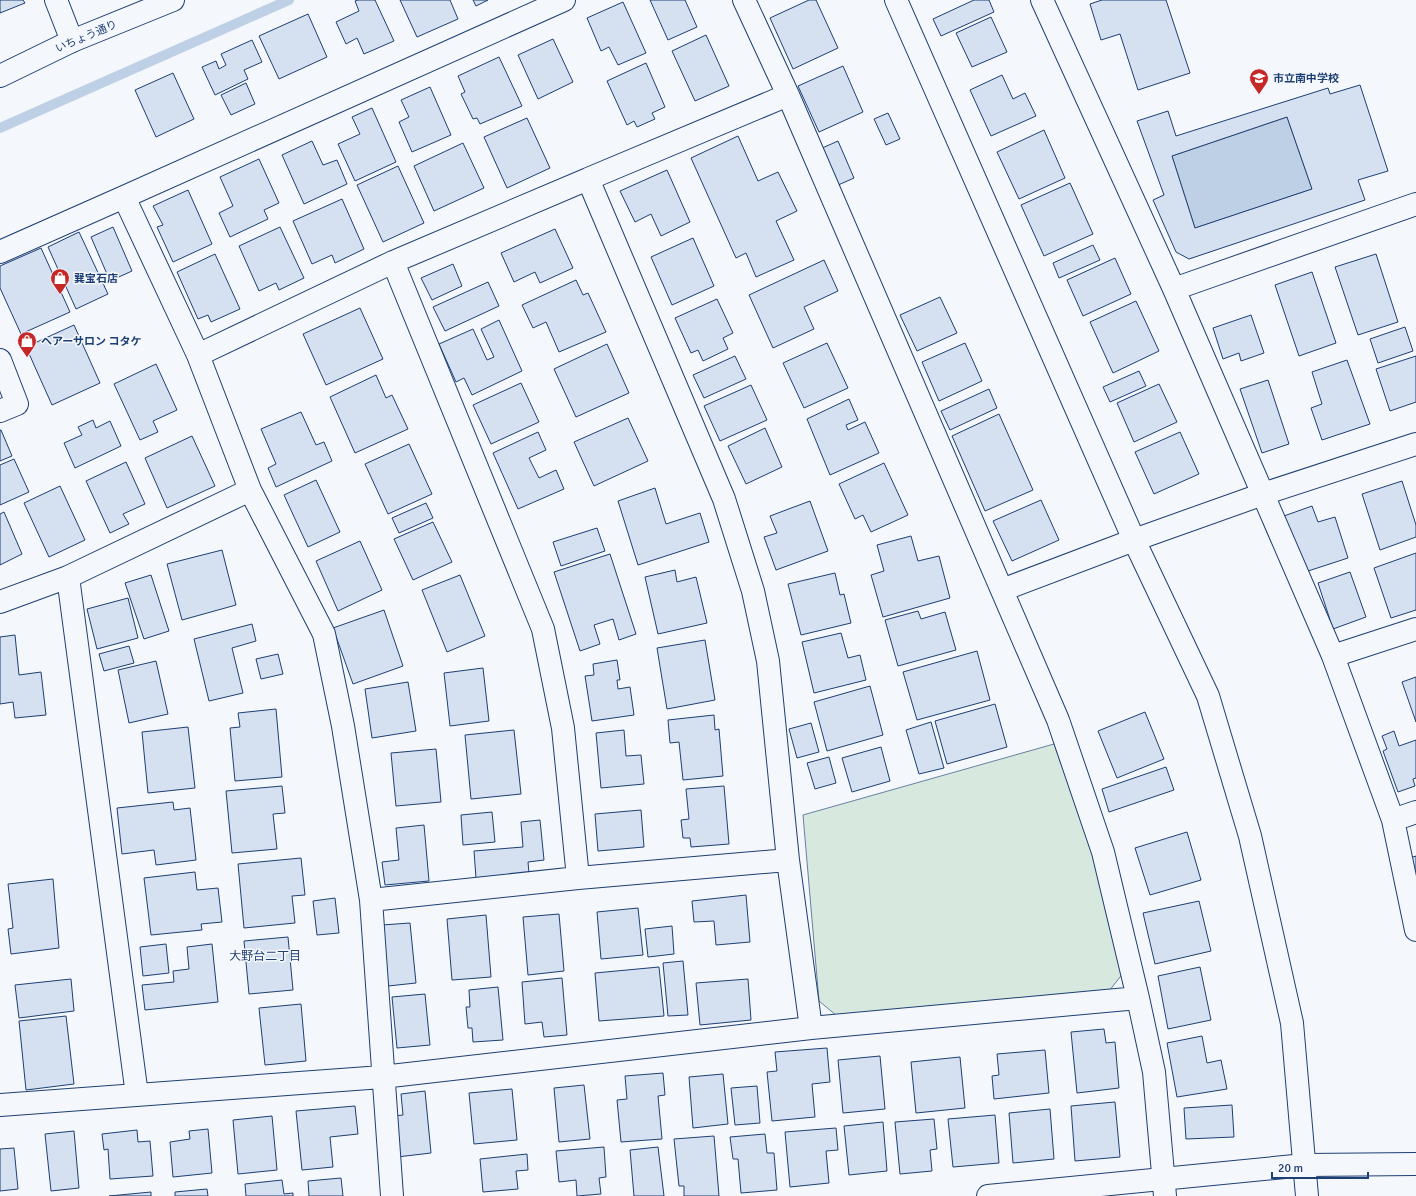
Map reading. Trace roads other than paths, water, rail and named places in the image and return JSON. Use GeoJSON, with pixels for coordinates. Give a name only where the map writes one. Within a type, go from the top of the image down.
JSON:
{"type":"FeatureCollection","features":[{"type":"Feature","properties":{"kind":"street"},"geometry":{"type":"LineString","coordinates":[[56,0],[72,41]]}},
{"type":"Feature","properties":{"kind":"street","name":"いちょう通り"},"geometry":{"type":"LineString","coordinates":[[0,76],[72,41],[173,0]]}},
{"type":"Feature","properties":{"kind":"street"},"geometry":{"type":"LineString","coordinates":[[0,252],[564,0]]}},
{"type":"Feature","properties":{"kind":"street"},"geometry":{"type":"LineString","coordinates":[[744,0],[788,94],[1058,720],[1100,844],[1138,998],[1154,1072],[1164,1187]]}},
{"type":"Feature","properties":{"kind":"street"},"geometry":{"type":"LineString","coordinates":[[896,0],[1134,540],[1208,696],[1250,836],[1292,1023],[1307,1196]]}},
{"type":"Feature","properties":{"kind":"street"},"geometry":{"type":"LineString","coordinates":[[1042,0],[1174,288],[1333,656],[1393,820],[1416,930]]}},
{"type":"Feature","properties":{"kind":"street"},"geometry":{"type":"LineString","coordinates":[[198,354],[394,262],[788,94]]}},
{"type":"Feature","properties":{"kind":"street"},"geometry":{"type":"LineString","coordinates":[[588,179],[724,499],[753,591],[768,661],[788,860],[811,1028]]}},
{"type":"Feature","properties":{"kind":"street"},"geometry":{"type":"LineString","coordinates":[[124,197],[198,354],[250,490],[324,634],[343,726],[371,900],[382,1077],[392,1196]]}},
{"type":"Feature","properties":{"kind":"street"},"geometry":{"type":"LineString","coordinates":[[1174,288],[1416,204]]}},
{"type":"Feature","properties":{"kind":"street"},"geometry":{"type":"LineString","coordinates":[[394,262],[543,629],[563,728],[578,878]]}},
{"type":"Feature","properties":{"kind":"street"},"geometry":{"type":"LineString","coordinates":[[0,360],[17,404],[0,411]]}},
{"type":"Feature","properties":{"kind":"street"},"geometry":{"type":"LineString","coordinates":[[1002,590],[1134,540],[1263,494],[1416,444]]}},
{"type":"Feature","properties":{"kind":"street"},"geometry":{"type":"LineString","coordinates":[[0,602],[68,577],[250,490]]}},
{"type":"Feature","properties":{"kind":"street"},"geometry":{"type":"LineString","coordinates":[[68,577],[137,1095]]}},
{"type":"Feature","properties":{"kind":"street"},"geometry":{"type":"LineString","coordinates":[[1333,656],[1416,629]]}},
{"type":"Feature","properties":{"kind":"street"},"geometry":{"type":"LineString","coordinates":[[1393,820],[1416,812]]}},
{"type":"Feature","properties":{"kind":"street"},"geometry":{"type":"LineString","coordinates":[[371,900],[578,878],[788,860]]}},
{"type":"Feature","properties":{"kind":"street"},"geometry":{"type":"LineString","coordinates":[[0,1105],[382,1077],[811,1028],[1138,998]]}},
{"type":"Feature","properties":{"kind":"street"},"geometry":{"type":"LineString","coordinates":[[988,1196],[1164,1187],[1305,1165],[1416,1164]]}},
{"type":"Feature","properties":{"kind":"water"},"geometry":{"type":"Polygon","coordinates":[[[1287,117],[1312,189],[1195,228],[1172,156],[1287,117]]]}},
{"type":"Feature","properties":{"kind":"waterway"},"geometry":{"type":"LineString","coordinates":[[0,128],[289,0]]}},
{"type":"Feature","properties":{"kind":"place","name":"市立南中学校"},"geometry":{"type":"Point","coordinates":[1259,95]}},
{"type":"Feature","properties":{"kind":"place","name":"巽宝石店"},"geometry":{"type":"Point","coordinates":[60,295]}},
{"type":"Feature","properties":{"kind":"place","name":"ヘアーサロン コタケ"},"geometry":{"type":"Point","coordinates":[27,358]}},
{"type":"Feature","properties":{"kind":"district","name":"大野台二丁目"},"geometry":{"type":"Point","coordinates":[265,956]}}]}
